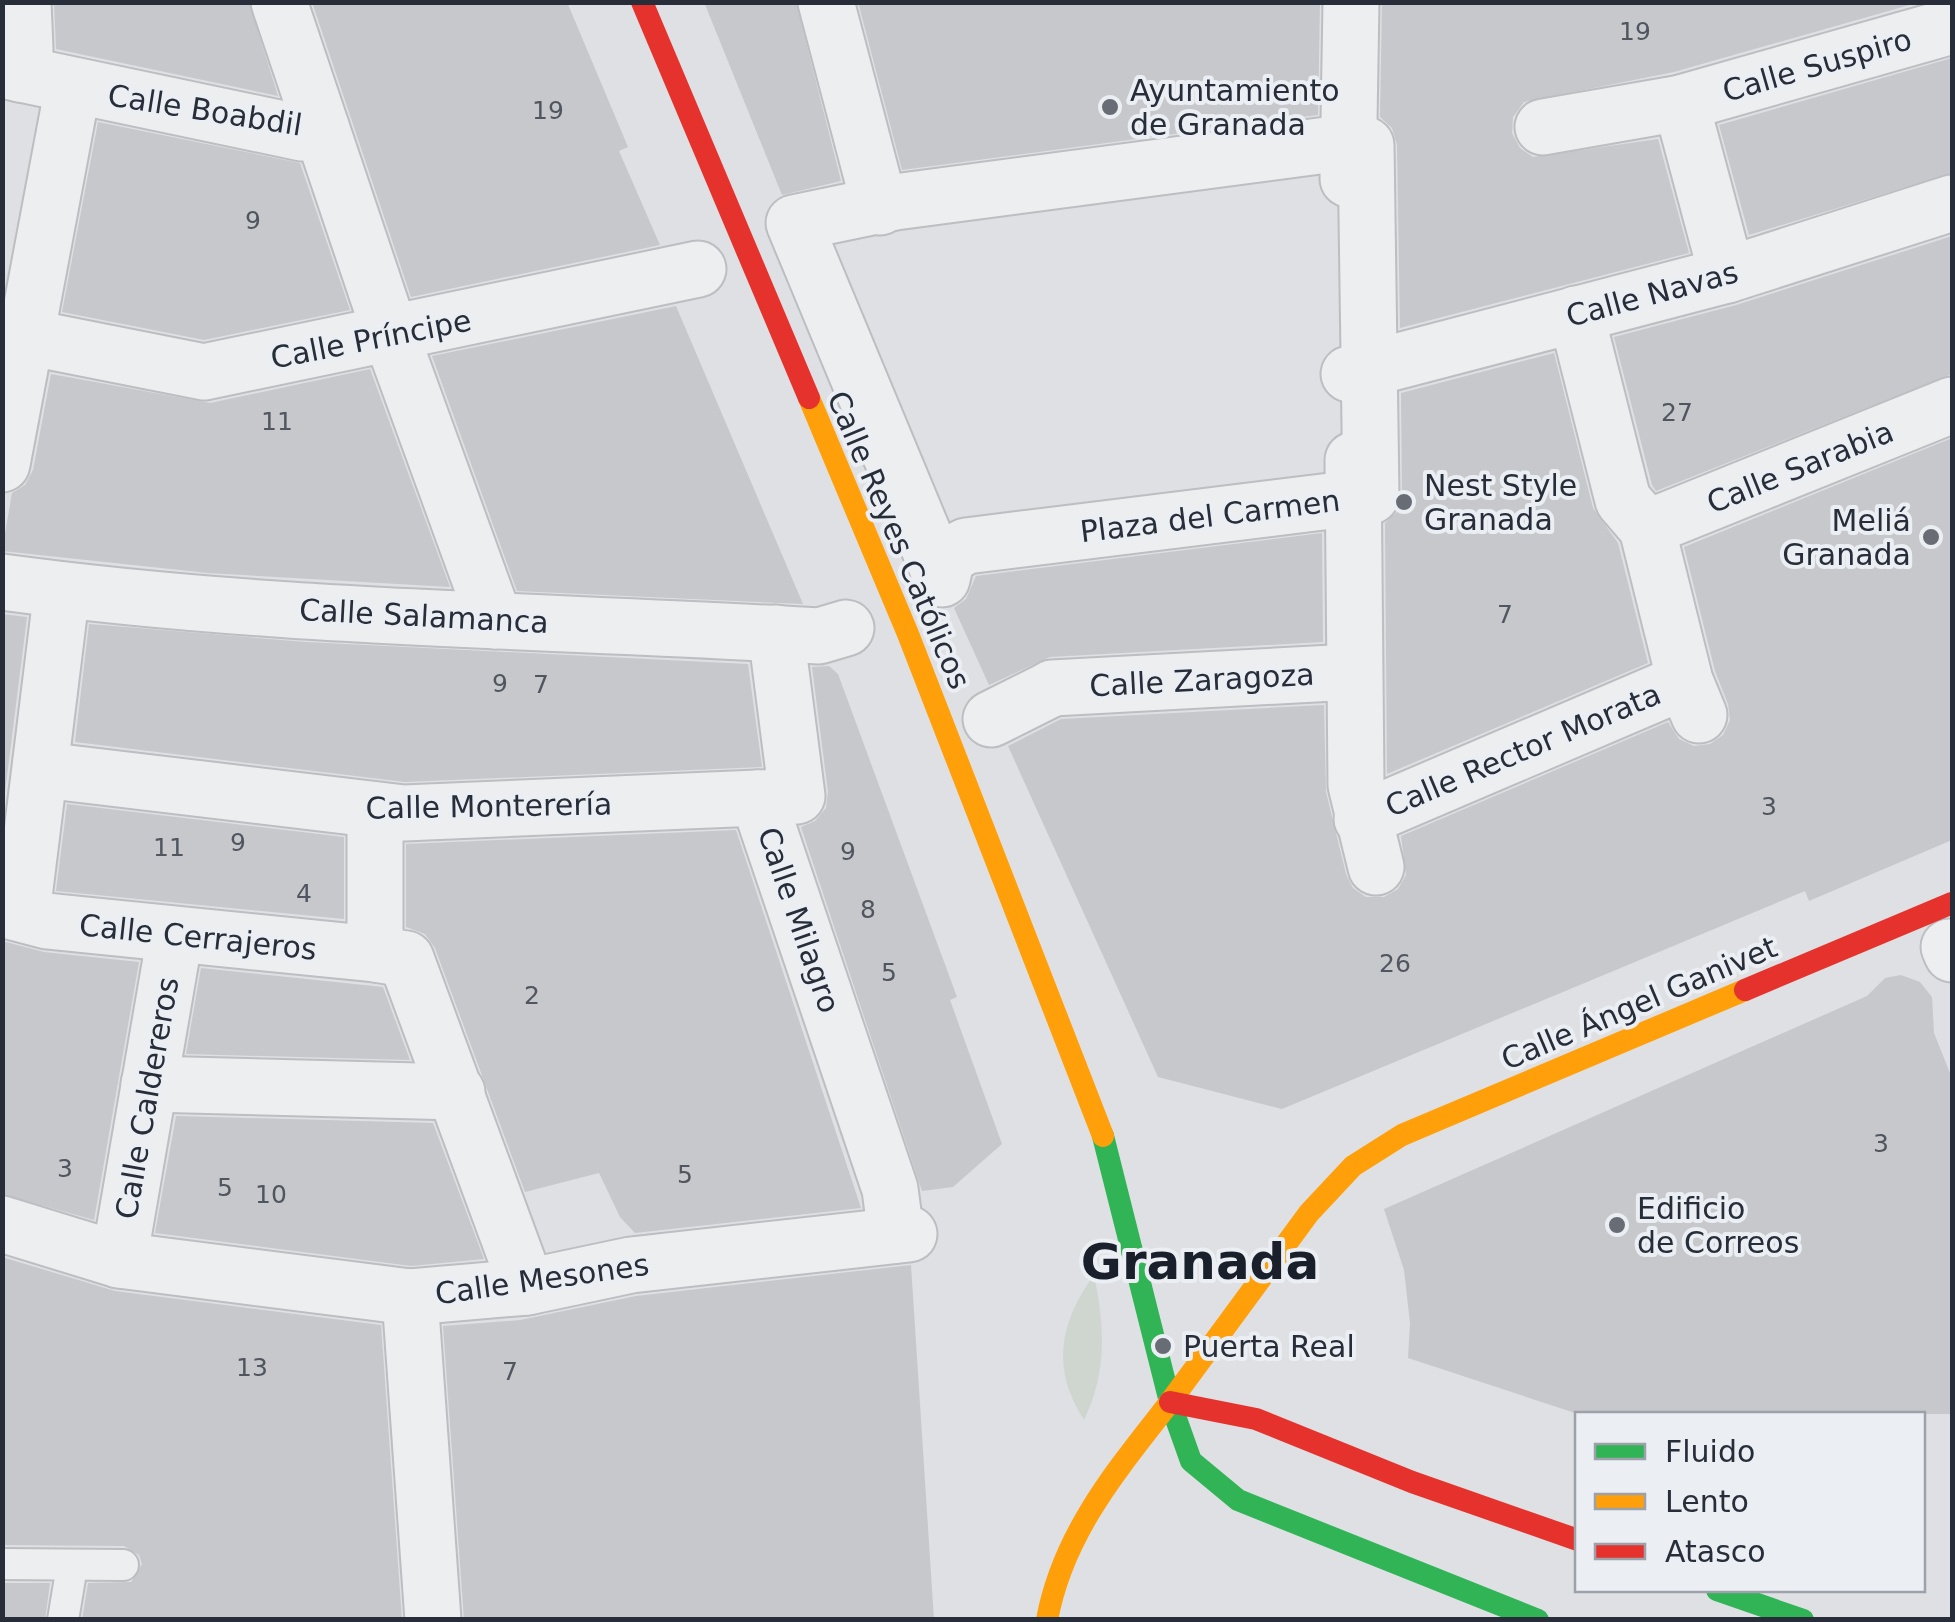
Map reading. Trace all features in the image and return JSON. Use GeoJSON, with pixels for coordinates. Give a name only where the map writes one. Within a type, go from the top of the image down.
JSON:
{"type":"FeatureCollection","features":[{"type":"Feature","properties":{"kind":"main road","name":"Calle Reyes Católicos"},"geometry":{"type":"LineString","coordinates":[[642,2],[908,634],[1093,1104],[1116,1177],[1170,1402],[1191,1461],[1238,1500],[1538,1620]]}},
{"type":"Feature","properties":{"kind":"main road","name":"Calle Ángel Ganivet"},"geometry":{"type":"LineString","coordinates":[[1047,1620],[1049,1598],[1074,1532],[1309,1213],[1353,1166],[1402,1135],[1952,935]]}},
{"type":"Feature","properties":{"kind":"main road"},"geometry":{"type":"LineString","coordinates":[[1170,1402],[1256,1420],[1412,1482],[1575,1539]]}},
{"type":"Feature","properties":{"kind":"main road"},"geometry":{"type":"LineString","coordinates":[[1724,1592],[1803,1620]]}},
{"type":"Feature","properties":{"kind":"street"},"geometry":{"type":"LineString","coordinates":[[279,2],[391,336],[495,621]]}},
{"type":"Feature","properties":{"kind":"street"},"geometry":{"type":"LineString","coordinates":[[826,2],[880,207]]}},
{"type":"Feature","properties":{"kind":"street"},"geometry":{"type":"LineString","coordinates":[[1351,2],[1348,145],[1359,373],[1352,672]]}},
{"type":"Feature","properties":{"kind":"street","name":"Calle Suspiro"},"geometry":{"type":"LineString","coordinates":[[1543,127],[1681,103],[1952,26]]}},
{"type":"Feature","properties":{"kind":"street","name":"Calle Boabdil"},"geometry":{"type":"LineString","coordinates":[[18,49],[81,89],[302,133],[322,127]]}},
{"type":"Feature","properties":{"kind":"street"},"geometry":{"type":"LineString","coordinates":[[2,464],[35,339],[81,89]]}},
{"type":"Feature","properties":{"kind":"street","name":"Calle Suspiro"},"geometry":{"type":"LineString","coordinates":[[1681,103],[1727,275]]}},
{"type":"Feature","properties":{"kind":"street","name":"Plaza del Carmen"},"geometry":{"type":"LineString","coordinates":[[1348,145],[880,207],[794,224],[942,579],[948,557],[966,546],[1355,498]]}},
{"type":"Feature","properties":{"kind":"street","name":"Calle Navas"},"geometry":{"type":"LineString","coordinates":[[1359,373],[1727,275],[1952,202]]}},
{"type":"Feature","properties":{"kind":"street","name":"Calle Príncipe"},"geometry":{"type":"LineString","coordinates":[[35,339],[204,372],[698,269]]}},
{"type":"Feature","properties":{"kind":"street"},"geometry":{"type":"LineString","coordinates":[[1576,314],[1623,500],[1648,528]]}},
{"type":"Feature","properties":{"kind":"street","name":"Calle Sarabia"},"geometry":{"type":"LineString","coordinates":[[1648,528],[1952,405]]}},
{"type":"Feature","properties":{"kind":"street","name":"Calle Rector Morata"},"geometry":{"type":"LineString","coordinates":[[1352,672],[1356,784],[1369,843],[1692,698],[1648,528]]}},
{"type":"Feature","properties":{"kind":"street","name":"Calle Salamanca"},"geometry":{"type":"LineString","coordinates":[[2,582],[62,590],[495,621],[819,636],[846,628]]}},
{"type":"Feature","properties":{"kind":"street"},"geometry":{"type":"LineString","coordinates":[[12,911],[42,770],[62,590]]}},
{"type":"Feature","properties":{"kind":"street","name":"Calle Milagro"},"geometry":{"type":"LineString","coordinates":[[776,633],[797,796],[758,798],[902,1235]]}},
{"type":"Feature","properties":{"kind":"street","name":"Calle Zaragoza"},"geometry":{"type":"LineString","coordinates":[[991,719],[1052,688],[1352,672]]}},
{"type":"Feature","properties":{"kind":"street","name":"Calle Monterería"},"geometry":{"type":"LineString","coordinates":[[42,770],[375,810],[758,798]]}},
{"type":"Feature","properties":{"kind":"street"},"geometry":{"type":"LineString","coordinates":[[375,810],[375,954],[406,959],[527,1286]]}},
{"type":"Feature","properties":{"kind":"street","name":"Calle Cerrajeros"},"geometry":{"type":"LineString","coordinates":[[12,911],[47,922],[375,954]]}},
{"type":"Feature","properties":{"kind":"street","name":"Calle Caldereros"},"geometry":{"type":"LineString","coordinates":[[119,1260],[174,936]]}},
{"type":"Feature","properties":{"kind":"street"},"geometry":{"type":"LineString","coordinates":[[149,1084],[456,1092]]}},
{"type":"Feature","properties":{"kind":"street","name":"Calle Mesones"},"geometry":{"type":"LineString","coordinates":[[2,1224],[119,1260],[410,1297],[527,1286],[630,1265],[902,1235]]}},
{"type":"Feature","properties":{"kind":"street"},"geometry":{"type":"LineString","coordinates":[[410,1297],[434,1620]]}},
{"type":"Feature","properties":{"kind":"lane"},"geometry":{"type":"LineString","coordinates":[[2,1564],[123,1564]]}},
{"type":"Feature","properties":{"kind":"lane"},"geometry":{"type":"LineString","coordinates":[[64,1620],[72,1566]]}},
{"type":"Feature","properties":{"kind":"shaded area"},"geometry":{"type":"Polygon","coordinates":[[[1094,1275],[1102,1349],[1097,1384],[1084,1420],[1067,1383],[1064,1346],[1073,1311],[1094,1275]]]}},
{"type":"Feature","properties":{"kind":"building"},"geometry":{"type":"Polygon","coordinates":[[[54,2],[249,2],[278,96],[56,49],[54,2]]]}},
{"type":"Feature","properties":{"kind":"building"},"geometry":{"type":"Polygon","coordinates":[[[312,2],[567,2],[628,147],[619,151],[660,245],[411,297],[312,2]]]}},
{"type":"Feature","properties":{"kind":"building"},"geometry":{"type":"Polygon","coordinates":[[[704,2],[796,2],[841,181],[782,195],[704,2]]]}},
{"type":"Feature","properties":{"kind":"building"},"geometry":{"type":"Polygon","coordinates":[[[858,2],[1320,2],[1318,115],[902,170],[858,2]]]}},
{"type":"Feature","properties":{"kind":"building"},"geometry":{"type":"Polygon","coordinates":[[[1382,2],[1920,2],[1674,72],[1524,102],[1513,117],[1512,133],[1520,148],[1533,157],[1658,139],[1689,253],[1400,328],[1397,145],[1392,128],[1380,117],[1382,2]]]}},
{"type":"Feature","properties":{"kind":"building"},"geometry":{"type":"Polygon","coordinates":[[[1952,58],[1952,173],[1749,235],[1719,125],[1952,58]]]}},
{"type":"Feature","properties":{"kind":"building"},"geometry":{"type":"Polygon","coordinates":[[[98,122],[300,163],[350,310],[204,340],[62,312],[98,122]]]}},
{"type":"Feature","properties":{"kind":"building"},"geometry":{"type":"Polygon","coordinates":[[[1952,236],[1952,374],[1656,491],[1614,337],[1736,305],[1952,236]]]}},
{"type":"Feature","properties":{"kind":"building"},"geometry":{"type":"Polygon","coordinates":[[[676,306],[803,604],[517,591],[432,356],[676,306]]]}},
{"type":"Feature","properties":{"kind":"building"},"geometry":{"type":"Polygon","coordinates":[[[1554,353],[1593,508],[1618,543],[1648,663],[1387,774],[1385,523],[1398,511],[1402,496],[1401,393],[1554,353]]]}},
{"type":"Feature","properties":{"kind":"building"},"geometry":{"type":"Polygon","coordinates":[[[370,369],[450,587],[208,573],[2,551],[12,493],[25,485],[33,470],[51,374],[210,403],[370,369]]]}},
{"type":"Feature","properties":{"kind":"building"},"geometry":{"type":"Polygon","coordinates":[[[1952,438],[1952,840],[1809,901],[1805,891],[1282,1109],[1158,1077],[1008,746],[1061,719],[1324,705],[1326,792],[1346,874],[1353,888],[1366,897],[1384,897],[1398,889],[1406,875],[1401,836],[1668,722],[1679,739],[1694,746],[1710,744],[1723,735],[1730,720],[1728,704],[1715,671],[1684,547],[1952,438]]]}},
{"type":"Feature","properties":{"kind":"building"},"geometry":{"type":"Polygon","coordinates":[[[1322,533],[1323,642],[1050,657],[989,685],[954,608],[966,599],[976,576],[1322,533]]]}},
{"type":"Feature","properties":{"kind":"building"},"geometry":{"type":"Polygon","coordinates":[[[2,614],[27,617],[2,816],[2,614]]]}},
{"type":"Feature","properties":{"kind":"building"},"geometry":{"type":"Polygon","coordinates":[[[89,624],[306,642],[748,664],[762,767],[405,782],[75,742],[89,624]]]}},
{"type":"Feature","properties":{"kind":"building"},"geometry":{"type":"Polygon","coordinates":[[[829,666],[838,674],[957,997],[950,1000],[1002,1144],[953,1187],[922,1191],[801,827],[815,821],[826,808],[828,792],[812,667],[829,666]]]}},
{"type":"Feature","properties":{"kind":"building"},"geometry":{"type":"Polygon","coordinates":[[[67,804],[344,837],[344,919],[56,891],[67,804]]]}},
{"type":"Feature","properties":{"kind":"building"},"geometry":{"type":"Polygon","coordinates":[[[736,830],[861,1208],[635,1233],[620,1217],[599,1173],[525,1192],[435,948],[425,934],[406,927],[406,844],[736,830]]]}},
{"type":"Feature","properties":{"kind":"building"},"geometry":{"type":"Polygon","coordinates":[[[2,941],[44,952],[139,962],[94,1220],[2,1194],[2,941]]]}},
{"type":"Feature","properties":{"kind":"building"},"geometry":{"type":"Polygon","coordinates":[[[201,968],[383,987],[410,1060],[186,1054],[201,968]]]}},
{"type":"Feature","properties":{"kind":"building","name":"Edificio de Correos"},"geometry":{"type":"Polygon","coordinates":[[[1901,975],[1920,982],[1932,997],[1934,1033],[1952,1078],[1952,1414],[1575,1413],[1408,1358],[1410,1323],[1404,1270],[1384,1209],[1867,996],[1885,978],[1901,975]]]}},
{"type":"Feature","properties":{"kind":"building"},"geometry":{"type":"Polygon","coordinates":[[[176,1116],[433,1123],[484,1259],[411,1266],[155,1233],[176,1116]]]}},
{"type":"Feature","properties":{"kind":"building"},"geometry":{"type":"Polygon","coordinates":[[[2,1257],[115,1291],[381,1325],[402,1620],[82,1620],[88,1583],[131,1582],[142,1564],[139,1555],[124,1546],[2,1545],[2,1257]]]}},
{"type":"Feature","properties":{"kind":"building"},"geometry":{"type":"Polygon","coordinates":[[[911,1265],[934,1620],[464,1620],[443,1326],[520,1320],[636,1296],[911,1265]]]}},
{"type":"Feature","properties":{"kind":"building"},"geometry":{"type":"Polygon","coordinates":[[[2,1583],[50,1583],[45,1620],[2,1620],[2,1583]]]}},
{"type":"Feature","properties":{"kind":"traffic: fast"},"geometry":{"type":"LineString","coordinates":[[1103,1136],[1170,1402],[1191,1461],[1238,1500],[1538,1620]]}},
{"type":"Feature","properties":{"kind":"traffic: fast"},"geometry":{"type":"LineString","coordinates":[[1723,1592],[1803,1620]]}},
{"type":"Feature","properties":{"kind":"traffic: slow"},"geometry":{"type":"LineString","coordinates":[[809,398],[908,634],[1103,1136]]}},
{"type":"Feature","properties":{"kind":"traffic: slow"},"geometry":{"type":"LineString","coordinates":[[1170,1402],[1309,1213],[1353,1166],[1402,1135],[1745,990]]}},
{"type":"Feature","properties":{"kind":"traffic: slow"},"geometry":{"type":"LineString","coordinates":[[1047,1620],[1055,1588],[1079,1531],[1112,1478],[1170,1402]]}},
{"type":"Feature","properties":{"kind":"traffic: jam"},"geometry":{"type":"LineString","coordinates":[[642,2],[809,398]]}},
{"type":"Feature","properties":{"kind":"traffic: jam"},"geometry":{"type":"LineString","coordinates":[[1745,990],[1952,903]]}},
{"type":"Feature","properties":{"kind":"traffic: jam"},"geometry":{"type":"LineString","coordinates":[[1170,1402],[1256,1419],[1412,1482],[1575,1539]]}},
{"type":"Feature","properties":{"kind":"place","name":"Ayuntamiento de Granada"},"geometry":{"type":"Point","coordinates":[1110,107]}},
{"type":"Feature","properties":{"kind":"place","name":"Nest Style Granada"},"geometry":{"type":"Point","coordinates":[1404,502]}},
{"type":"Feature","properties":{"kind":"place","name":"Meliá Granada"},"geometry":{"type":"Point","coordinates":[1931,537]}},
{"type":"Feature","properties":{"kind":"place","name":"Edificio de Correos"},"geometry":{"type":"Point","coordinates":[1617,1225]}},
{"type":"Feature","properties":{"kind":"place","name":"Puerta Real"},"geometry":{"type":"Point","coordinates":[1163,1346]}},
{"type":"Feature","properties":{"kind":"district","name":"Granada"},"geometry":{"type":"Point","coordinates":[1200,1262]}}]}
